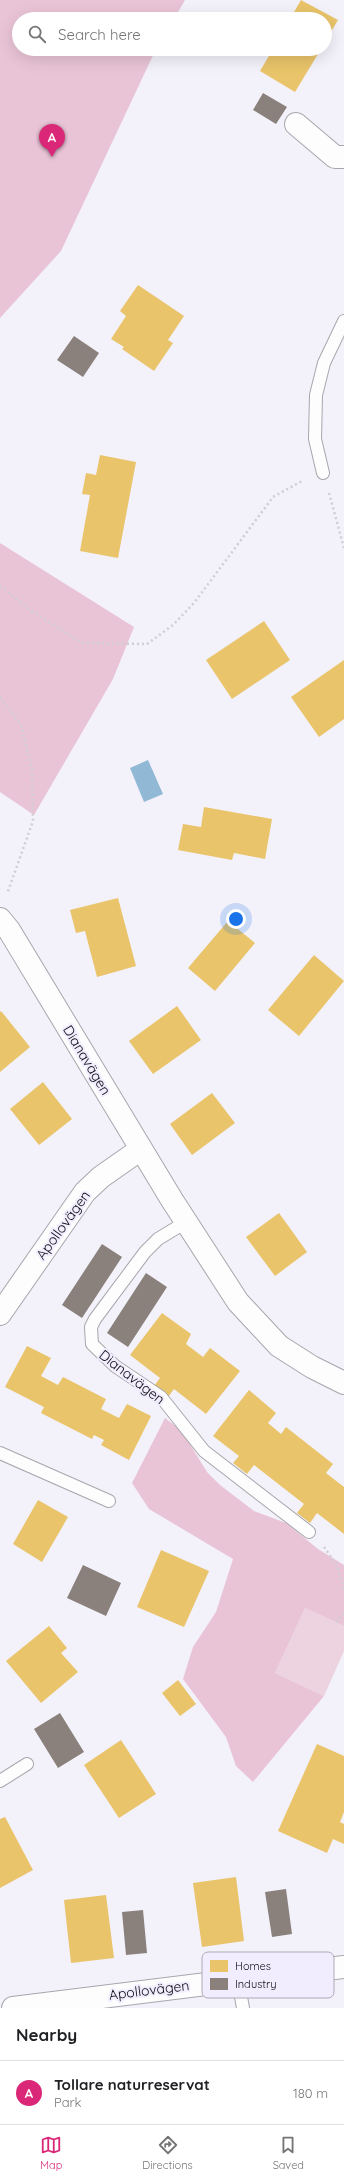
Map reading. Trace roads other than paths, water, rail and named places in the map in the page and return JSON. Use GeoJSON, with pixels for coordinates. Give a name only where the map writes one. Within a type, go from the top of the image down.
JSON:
{"type":"FeatureCollection","features":[{"type":"Feature","properties":{"kind":"street"},"geometry":{"type":"LineString","coordinates":[[296,124],[335,157],[344,157]]}},
{"type":"Feature","properties":{"kind":"street","name":"Dianavägen"},"geometry":{"type":"LineString","coordinates":[[2,910],[9,930],[141,1149],[238,1302],[258,1326],[279,1346],[312,1367],[344,1383]]}},
{"type":"Feature","properties":{"kind":"street","name":"Apollovägen"},"geometry":{"type":"LineString","coordinates":[[2,1306],[85,1192],[101,1177],[141,1149]]}},
{"type":"Feature","properties":{"kind":"street","name":"Apollovägen"},"geometry":{"type":"LineString","coordinates":[[334,1968],[344,1967]]}},
{"type":"Feature","properties":{"kind":"street","name":"Apollovägen"},"geometry":{"type":"LineString","coordinates":[[12,2008],[202,1984]]}},
{"type":"Feature","properties":{"kind":"lane"},"geometry":{"type":"LineString","coordinates":[[323,472],[315,439],[316,395],[324,363],[344,321]]}},
{"type":"Feature","properties":{"kind":"lane","name":"Dianavägen"},"geometry":{"type":"LineString","coordinates":[[186,1222],[158,1239],[145,1252],[91,1326],[92,1344],[116,1366],[161,1397],[204,1451],[309,1532]]}},
{"type":"Feature","properties":{"kind":"lane"},"geometry":{"type":"LineString","coordinates":[[0,1452],[109,1501]]}},
{"type":"Feature","properties":{"kind":"lane"},"geometry":{"type":"LineString","coordinates":[[0,1781],[27,1764]]}},
{"type":"Feature","properties":{"kind":"lane"},"geometry":{"type":"LineString","coordinates":[[241,1998],[243,2008]]}},
{"type":"Feature","properties":{"kind":"water"},"geometry":{"type":"Polygon","coordinates":[[[148,760],[163,794],[144,802],[130,768],[148,760]]]}},
{"type":"Feature","properties":{"kind":"place","name":"Tollare naturreservat"},"geometry":{"type":"Point","coordinates":[52,157]}}]}
